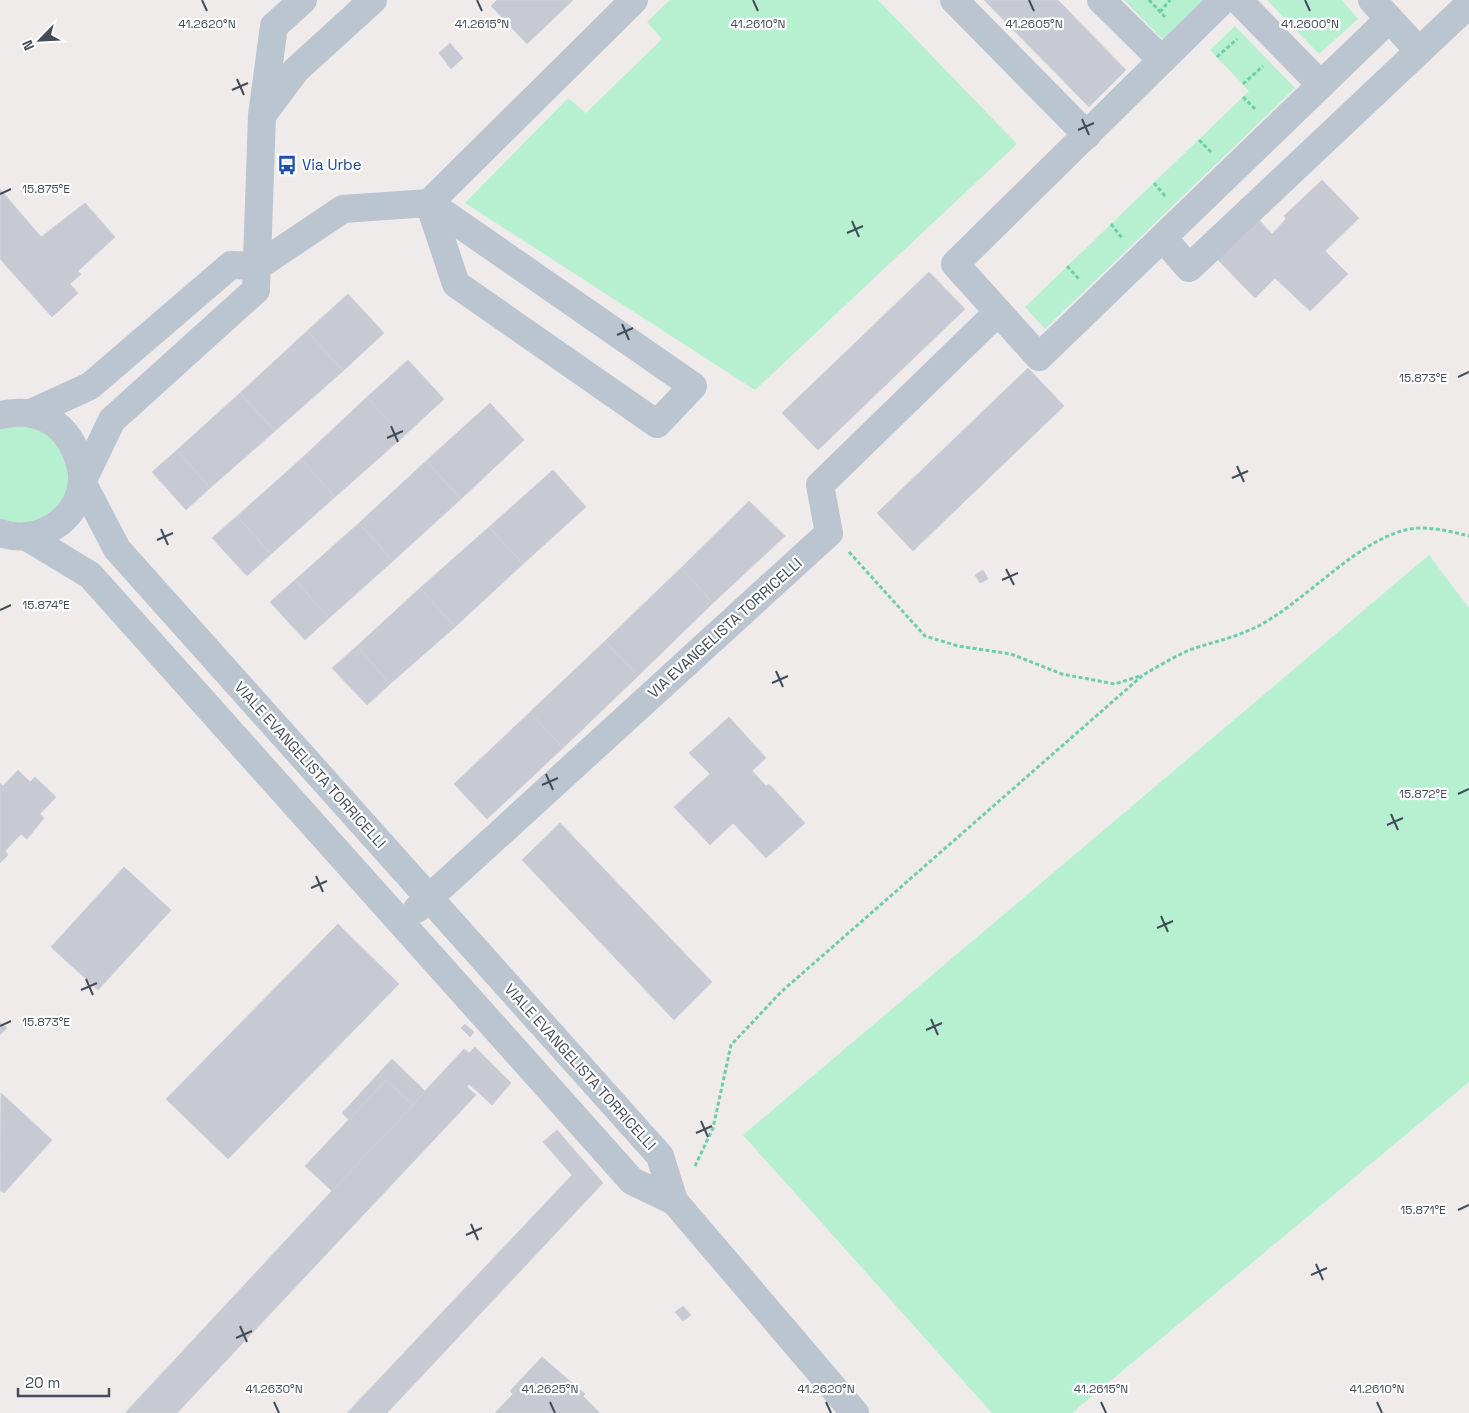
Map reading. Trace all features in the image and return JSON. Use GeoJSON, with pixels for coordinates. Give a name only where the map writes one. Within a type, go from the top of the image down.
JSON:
{"type":"FeatureCollection","features":[{"type":"Feature","properties":{"kind":"street"},"geometry":{"type":"LineString","coordinates":[[0,533],[8,536],[27,537],[43,533],[64,518],[78,498],[82,482],[112,420],[256,290],[262,115],[274,26],[303,0]]}},
{"type":"Feature","properties":{"kind":"street"},"geometry":{"type":"LineString","coordinates":[[262,115],[296,70],[373,0]]}},
{"type":"Feature","properties":{"kind":"street"},"geometry":{"type":"LineString","coordinates":[[429,203],[634,0]]}},
{"type":"Feature","properties":{"kind":"street"},"geometry":{"type":"LineString","coordinates":[[954,0],[1087,135]]}},
{"type":"Feature","properties":{"kind":"street"},"geometry":{"type":"LineString","coordinates":[[1101,0],[1162,60]]}},
{"type":"Feature","properties":{"kind":"street"},"geometry":{"type":"LineString","coordinates":[[1223,0],[955,264],[1039,357],[1320,85],[1380,9],[1419,51]]}},
{"type":"Feature","properties":{"kind":"street"},"geometry":{"type":"LineString","coordinates":[[1238,0],[1320,85]]}},
{"type":"Feature","properties":{"kind":"street"},"geometry":{"type":"LineString","coordinates":[[1162,238],[1189,268],[1469,4]]}},
{"type":"Feature","properties":{"kind":"street"},"geometry":{"type":"LineString","coordinates":[[31,413],[90,386],[231,265],[258,266],[343,208],[429,203],[693,386],[657,424],[642,414],[456,284],[429,203]]}},
{"type":"Feature","properties":{"kind":"street"},"geometry":{"type":"LineString","coordinates":[[828,534],[820,485],[998,312]]}},
{"type":"Feature","properties":{"kind":"street","name":"VIALE EVANGELISTA TORRICELLI"},"geometry":{"type":"LineString","coordinates":[[0,415],[13,412],[31,413],[48,419],[65,431],[81,469],[82,482],[117,548],[660,1156],[674,1201]]}},
{"type":"Feature","properties":{"kind":"street","name":"VIA EVANGELISTA TORRICELLI"},"geometry":{"type":"LineString","coordinates":[[402,924],[828,534]]}},
{"type":"Feature","properties":{"kind":"street"},"geometry":{"type":"LineString","coordinates":[[27,537],[90,575],[632,1181],[674,1201],[855,1413]]}},
{"type":"Feature","properties":{"kind":"path"},"geometry":{"type":"LineString","coordinates":[[828,534],[848,551],[925,636],[958,646],[1012,654],[1062,674],[1115,684],[1143,675],[1185,652],[1252,629],[1300,598],[1370,546],[1397,533],[1419,528],[1444,530],[1469,536]]}},
{"type":"Feature","properties":{"kind":"path"},"geometry":{"type":"LineString","coordinates":[[674,1201],[700,1157],[713,1128],[731,1045],[781,992],[1143,675]]}},
{"type":"Feature","properties":{"kind":"green space"},"geometry":{"type":"Polygon","coordinates":[[[670,0],[878,0],[1017,144],[755,390],[465,203],[568,98],[586,113],[662,39],[647,22],[670,0]]]}},
{"type":"Feature","properties":{"kind":"green space"},"geometry":{"type":"Polygon","coordinates":[[[1124,0],[1206,0],[1164,41],[1124,0]]]}},
{"type":"Feature","properties":{"kind":"green space"},"geometry":{"type":"Polygon","coordinates":[[[1267,0],[1342,0],[1358,19],[1319,54],[1267,0]]]}},
{"type":"Feature","properties":{"kind":"green space"},"geometry":{"type":"Polygon","coordinates":[[[1235,26],[1295,88],[1045,329],[1025,307],[1249,91],[1210,50],[1235,26]]]}},
{"type":"Feature","properties":{"kind":"green space"},"geometry":{"type":"Polygon","coordinates":[[[0,420],[41,422],[76,468],[58,519],[0,531],[0,420]]]}},
{"type":"Feature","properties":{"kind":"green space"},"geometry":{"type":"Polygon","coordinates":[[[1429,555],[1469,608],[1469,1082],[1072,1413],[992,1413],[743,1135],[1429,555]]]}},
{"type":"Feature","properties":{"kind":"building"},"geometry":{"type":"Polygon","coordinates":[[[497,0],[573,0],[527,44],[491,6],[497,0]]]}},
{"type":"Feature","properties":{"kind":"building"},"geometry":{"type":"Polygon","coordinates":[[[984,0],[1058,0],[1126,70],[1089,107],[984,0]]]}},
{"type":"Feature","properties":{"kind":"building"},"geometry":{"type":"Polygon","coordinates":[[[450,43],[463,58],[451,69],[439,53],[450,43]]]}},
{"type":"Feature","properties":{"kind":"building"},"geometry":{"type":"Polygon","coordinates":[[[1322,180],[1359,218],[1325,251],[1348,274],[1310,311],[1275,278],[1255,298],[1217,259],[1258,219],[1272,234],[1286,219],[1284,216],[1322,180]]]}},
{"type":"Feature","properties":{"kind":"building"},"geometry":{"type":"Polygon","coordinates":[[[0,189],[41,237],[85,203],[115,237],[78,271],[81,274],[70,284],[78,293],[52,317],[0,259],[0,189]]]}},
{"type":"Feature","properties":{"kind":"building"},"geometry":{"type":"Polygon","coordinates":[[[929,272],[965,309],[818,450],[782,413],[929,272]]]}},
{"type":"Feature","properties":{"kind":"building"},"geometry":{"type":"Polygon","coordinates":[[[348,294],[384,333],[343,371],[307,331],[348,294]]]}},
{"type":"Feature","properties":{"kind":"building"},"geometry":{"type":"Polygon","coordinates":[[[307,331],[343,371],[275,431],[240,393],[307,331]]]}},
{"type":"Feature","properties":{"kind":"building"},"geometry":{"type":"Polygon","coordinates":[[[408,360],[444,399],[403,437],[367,397],[408,360]]]}},
{"type":"Feature","properties":{"kind":"building"},"geometry":{"type":"Polygon","coordinates":[[[1028,368],[1064,406],[913,551],[877,513],[1028,368]]]}},
{"type":"Feature","properties":{"kind":"building"},"geometry":{"type":"Polygon","coordinates":[[[240,393],[275,431],[210,488],[177,450],[240,393]]]}},
{"type":"Feature","properties":{"kind":"building"},"geometry":{"type":"Polygon","coordinates":[[[367,397],[403,437],[335,497],[301,459],[367,397]]]}},
{"type":"Feature","properties":{"kind":"building"},"geometry":{"type":"Polygon","coordinates":[[[490,403],[524,440],[461,499],[426,461],[490,403]]]}},
{"type":"Feature","properties":{"kind":"building"},"geometry":{"type":"Polygon","coordinates":[[[177,450],[210,488],[186,510],[152,472],[177,450]]]}},
{"type":"Feature","properties":{"kind":"building"},"geometry":{"type":"Polygon","coordinates":[[[301,459],[335,497],[271,554],[237,516],[301,459]]]}},
{"type":"Feature","properties":{"kind":"building"},"geometry":{"type":"Polygon","coordinates":[[[426,461],[461,499],[393,561],[359,523],[426,461]]]}},
{"type":"Feature","properties":{"kind":"building"},"geometry":{"type":"Polygon","coordinates":[[[553,470],[586,507],[523,564],[489,527],[553,470]]]}},
{"type":"Feature","properties":{"kind":"building"},"geometry":{"type":"Polygon","coordinates":[[[749,501],[785,536],[713,603],[681,568],[749,501]]]}},
{"type":"Feature","properties":{"kind":"building"},"geometry":{"type":"Polygon","coordinates":[[[237,516],[271,554],[247,576],[212,538],[237,516]]]}},
{"type":"Feature","properties":{"kind":"building"},"geometry":{"type":"Polygon","coordinates":[[[359,523],[393,561],[329,618],[295,580],[359,523]]]}},
{"type":"Feature","properties":{"kind":"building"},"geometry":{"type":"Polygon","coordinates":[[[489,527],[523,564],[455,627],[420,588],[489,527]]]}},
{"type":"Feature","properties":{"kind":"building"},"geometry":{"type":"Polygon","coordinates":[[[681,568],[713,603],[638,676],[605,641],[681,568]]]}},
{"type":"Feature","properties":{"kind":"building"},"geometry":{"type":"Polygon","coordinates":[[[983,570],[988,579],[980,583],[975,575],[983,570]]]}},
{"type":"Feature","properties":{"kind":"building"},"geometry":{"type":"Polygon","coordinates":[[[295,580],[329,618],[305,640],[270,602],[295,580]]]}},
{"type":"Feature","properties":{"kind":"building"},"geometry":{"type":"Polygon","coordinates":[[[420,588],[455,627],[390,684],[357,646],[420,588]]]}},
{"type":"Feature","properties":{"kind":"building"},"geometry":{"type":"Polygon","coordinates":[[[605,641],[638,676],[563,748],[530,712],[605,641]]]}},
{"type":"Feature","properties":{"kind":"building"},"geometry":{"type":"Polygon","coordinates":[[[357,646],[390,684],[367,705],[332,668],[357,646]]]}},
{"type":"Feature","properties":{"kind":"building"},"geometry":{"type":"Polygon","coordinates":[[[530,712],[563,748],[487,819],[454,784],[530,712]]]}},
{"type":"Feature","properties":{"kind":"building"},"geometry":{"type":"Polygon","coordinates":[[[729,717],[766,758],[752,771],[766,786],[769,784],[805,823],[766,858],[733,823],[710,845],[674,807],[710,774],[689,753],[729,717]]]}},
{"type":"Feature","properties":{"kind":"building"},"geometry":{"type":"Polygon","coordinates":[[[18,770],[30,782],[35,777],[56,797],[40,814],[44,818],[27,839],[21,834],[5,851],[8,855],[0,863],[0,783],[3,786],[18,770]]]}},
{"type":"Feature","properties":{"kind":"building"},"geometry":{"type":"Polygon","coordinates":[[[560,823],[712,982],[674,1020],[522,860],[560,823]]]}},
{"type":"Feature","properties":{"kind":"building"},"geometry":{"type":"Polygon","coordinates":[[[124,867],[171,910],[98,990],[51,947],[124,867]]]}},
{"type":"Feature","properties":{"kind":"building"},"geometry":{"type":"Polygon","coordinates":[[[338,924],[399,984],[228,1159],[166,1099],[338,924]]]}},
{"type":"Feature","properties":{"kind":"building"},"geometry":{"type":"Polygon","coordinates":[[[0,1022],[7,1028],[0,1035],[0,1022]]]}},
{"type":"Feature","properties":{"kind":"building"},"geometry":{"type":"Polygon","coordinates":[[[465,1024],[474,1032],[470,1037],[461,1028],[465,1024]]]}},
{"type":"Feature","properties":{"kind":"building"},"geometry":{"type":"Polygon","coordinates":[[[475,1047],[511,1083],[492,1105],[469,1084],[467,1087],[476,1095],[177,1413],[125,1413],[464,1049],[469,1053],[475,1047]]]}},
{"type":"Feature","properties":{"kind":"building"},"geometry":{"type":"Polygon","coordinates":[[[392,1059],[425,1091],[413,1105],[386,1080],[349,1120],[342,1113],[392,1059]]]}},
{"type":"Feature","properties":{"kind":"building"},"geometry":{"type":"Polygon","coordinates":[[[386,1080],[413,1105],[332,1191],[305,1166],[386,1080]]]}},
{"type":"Feature","properties":{"kind":"building"},"geometry":{"type":"Polygon","coordinates":[[[1,1093],[52,1140],[4,1193],[0,1190],[1,1093]]]}},
{"type":"Feature","properties":{"kind":"building"},"geometry":{"type":"Polygon","coordinates":[[[557,1130],[603,1183],[387,1413],[347,1413],[572,1175],[543,1142],[557,1130]]]}},
{"type":"Feature","properties":{"kind":"building"},"geometry":{"type":"Polygon","coordinates":[[[683,1306],[691,1315],[683,1321],[675,1312],[683,1306]]]}},
{"type":"Feature","properties":{"kind":"building"},"geometry":{"type":"Polygon","coordinates":[[[542,1357],[585,1394],[583,1396],[600,1413],[495,1413],[513,1394],[510,1391],[542,1357]]]}},
{"type":"Feature","properties":{"kind":"place","name":"Via Urbe"},"geometry":{"type":"Point","coordinates":[287,165]}}]}
